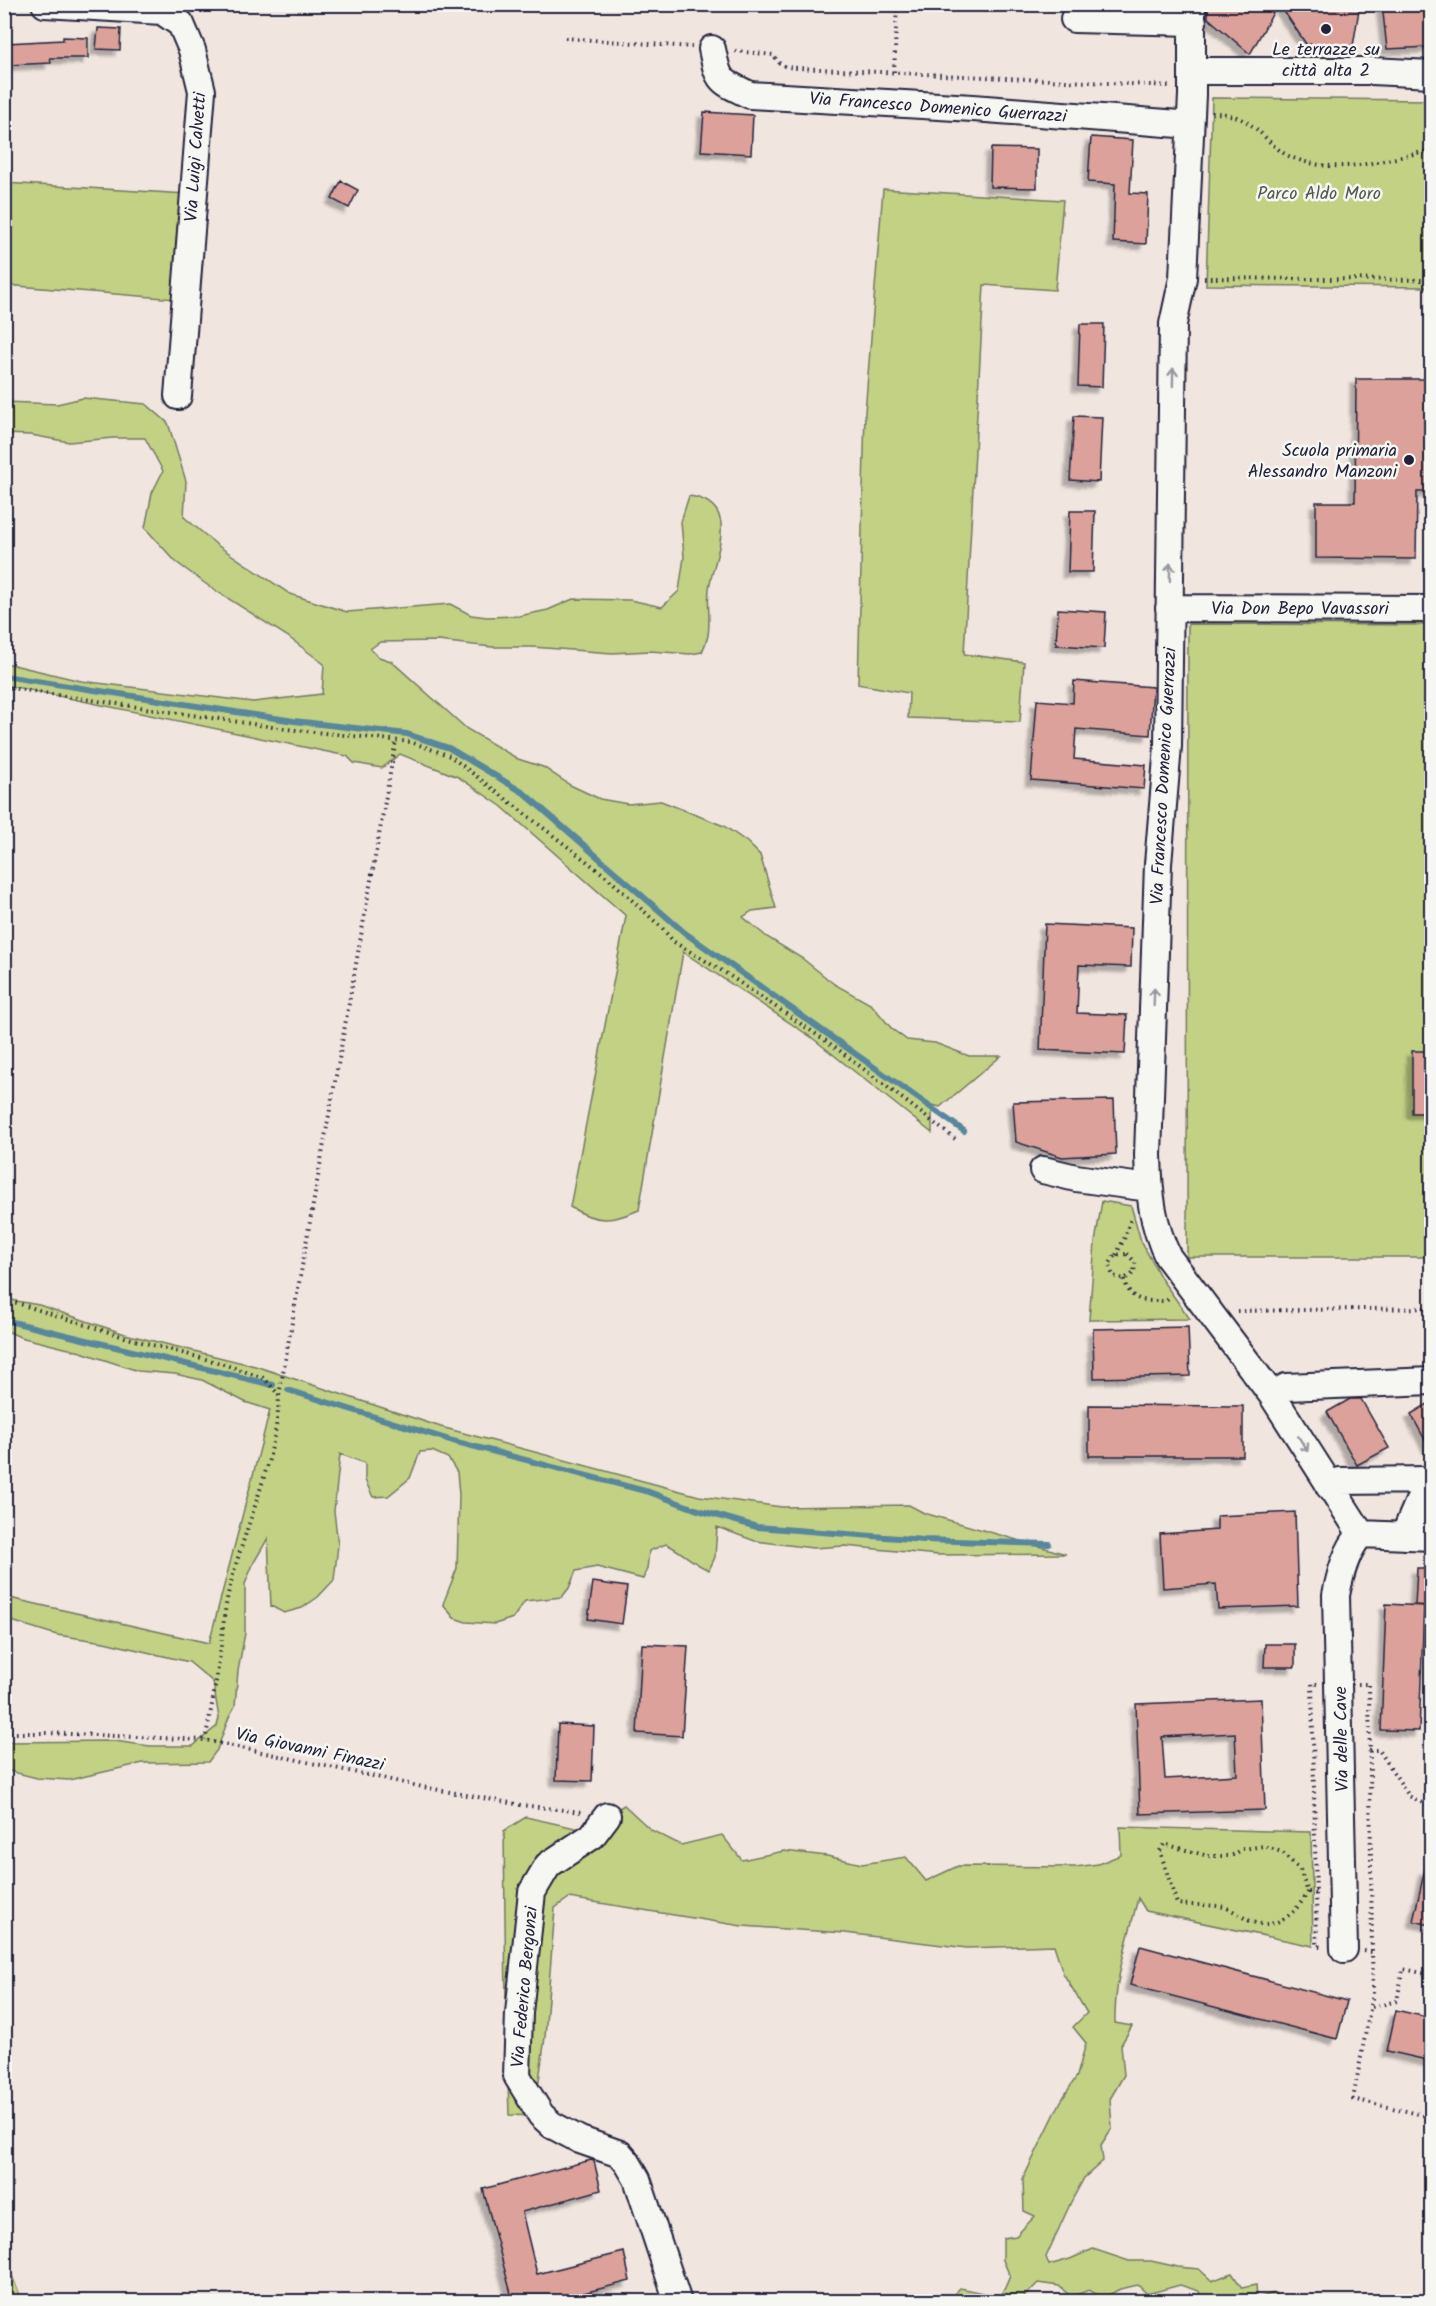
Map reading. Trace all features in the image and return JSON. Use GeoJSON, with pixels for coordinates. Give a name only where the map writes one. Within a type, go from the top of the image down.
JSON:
{"type":"FeatureCollection","features":[{"type":"Feature","properties":{"kind":"street","name":"Via Luigi Calvetti"},"geometry":{"type":"LineString","coordinates":[[45,4],[162,11],[181,24],[192,50],[202,92],[178,396]]}},
{"type":"Feature","properties":{"kind":"street"},"geometry":{"type":"LineString","coordinates":[[1074,19],[1192,13]]}},
{"type":"Feature","properties":{"kind":"street","name":"Via Francesco Domenico Guerrazzi"},"geometry":{"type":"LineString","coordinates":[[1192,13],[1183,278],[1173,324],[1168,746],[1158,864],[1148,1155],[1149,1188],[1154,1222],[1164,1249],[1272,1395]]}},
{"type":"Feature","properties":{"kind":"street","name":"Via Francesco Domenico Guerrazzi"},"geometry":{"type":"LineString","coordinates":[[712,49],[716,69],[723,82],[750,95],[985,109],[1179,124],[1190,121]]}},
{"type":"Feature","properties":{"kind":"street"},"geometry":{"type":"LineString","coordinates":[[1188,84],[1372,72],[1431,74]]}},
{"type":"Feature","properties":{"kind":"street","name":"Via Don Bepo Vavassori"},"geometry":{"type":"LineString","coordinates":[[1169,608],[1431,609]]}},
{"type":"Feature","properties":{"kind":"street"},"geometry":{"type":"LineString","coordinates":[[1043,1170],[1076,1178],[1149,1188]]}},
{"type":"Feature","properties":{"kind":"street"},"geometry":{"type":"LineString","coordinates":[[1431,1382],[1286,1387],[1272,1395],[1361,1534],[1431,1537]]}},
{"type":"Feature","properties":{"kind":"street"},"geometry":{"type":"LineString","coordinates":[[1329,1486],[1340,1481],[1430,1480],[1404,1536]]}},
{"type":"Feature","properties":{"kind":"street","name":"Via delle Cave"},"geometry":{"type":"LineString","coordinates":[[1344,1949],[1336,1595],[1350,1551],[1361,1534]]}},
{"type":"Feature","properties":{"kind":"street","name":"Via Federico Bergonzi"},"geometry":{"type":"LineString","coordinates":[[607,1816],[592,1836],[549,1865],[532,1892],[519,2013],[517,2076],[541,2115],[552,2125],[580,2140],[620,2154],[627,2162],[637,2179],[678,2301]]}},
{"type":"Feature","properties":{"kind":"path"},"geometry":{"type":"LineString","coordinates":[[894,72],[897,4]]}},
{"type":"Feature","properties":{"kind":"path"},"geometry":{"type":"LineString","coordinates":[[565,38],[774,55],[777,63],[784,67],[1188,84],[1207,95],[1206,112],[1225,113],[1244,119],[1278,149],[1298,160],[1329,166],[1360,165],[1431,150]]}},
{"type":"Feature","properties":{"kind":"path"},"geometry":{"type":"LineString","coordinates":[[1183,278],[1431,280]]}},
{"type":"Feature","properties":{"kind":"path"},"geometry":{"type":"LineString","coordinates":[[4,687],[286,729],[411,742],[450,756],[607,877],[674,942],[724,972],[835,1047],[955,1139]]}},
{"type":"Feature","properties":{"kind":"path"},"geometry":{"type":"LineString","coordinates":[[205,1740],[217,1678],[229,1590],[242,1540],[265,1470],[276,1423],[279,1395],[396,740]]}},
{"type":"Feature","properties":{"kind":"path"},"geometry":{"type":"LineString","coordinates":[[1115,1255],[1127,1254],[1135,1262],[1134,1273],[1124,1279],[1113,1276],[1109,1265],[1125,1237],[1130,1219],[1139,1212]]}},
{"type":"Feature","properties":{"kind":"path"},"geometry":{"type":"LineString","coordinates":[[1124,1279],[1128,1291],[1140,1301],[1166,1301],[1179,1291]]}},
{"type":"Feature","properties":{"kind":"path"},"geometry":{"type":"LineString","coordinates":[[4,1299],[264,1378],[279,1395]]}},
{"type":"Feature","properties":{"kind":"path"},"geometry":{"type":"LineString","coordinates":[[1210,1312],[1431,1308]]}},
{"type":"Feature","properties":{"kind":"path","name":"Via Giovanni Finazzi"},"geometry":{"type":"LineString","coordinates":[[4,1733],[205,1740],[423,1787],[521,1805],[607,1816]]}},
{"type":"Feature","properties":{"kind":"path"},"geometry":{"type":"LineString","coordinates":[[1370,1750],[1379,1750],[1408,1796],[1431,1808]]}},
{"type":"Feature","properties":{"kind":"path"},"geometry":{"type":"LineString","coordinates":[[1164,1844],[1208,1856],[1231,1856],[1243,1849],[1264,1846],[1282,1852],[1300,1870],[1308,1892],[1292,1914],[1278,1922],[1260,1924],[1227,1907],[1177,1904],[1160,1851],[1164,1844]]}},
{"type":"Feature","properties":{"kind":"path"},"geometry":{"type":"LineString","coordinates":[[1308,1892],[1316,1892]]}},
{"type":"Feature","properties":{"kind":"path"},"geometry":{"type":"LineString","coordinates":[[1344,1949],[1372,1952],[1372,2007],[1353,2099],[1431,2117]]}},
{"type":"Feature","properties":{"kind":"path"},"geometry":{"type":"LineString","coordinates":[[1372,2007],[1397,2001],[1403,1969],[1431,1975]]}},
{"type":"Feature","properties":{"kind":"green space","name":"Parco Aldo Moro"},"geometry":{"type":"Polygon","coordinates":[[[1212,98],[1431,100],[1431,287],[1206,285],[1212,98]]]}},
{"type":"Feature","properties":{"kind":"green space"},"geometry":{"type":"Polygon","coordinates":[[[4,183],[187,194],[176,299],[5,285],[4,183]]]}},
{"type":"Feature","properties":{"kind":"green space"},"geometry":{"type":"Polygon","coordinates":[[[883,189],[1063,200],[1055,290],[984,285],[964,654],[1024,662],[1020,722],[908,718],[909,693],[858,684],[865,412],[883,189]]]}},
{"type":"Feature","properties":{"kind":"green space"},"geometry":{"type":"Polygon","coordinates":[[[83,398],[146,404],[168,423],[186,481],[184,517],[217,545],[290,594],[347,612],[450,604],[471,615],[519,616],[548,610],[573,599],[630,600],[662,607],[679,591],[684,557],[681,521],[689,496],[705,500],[715,508],[720,518],[721,530],[709,589],[708,635],[702,652],[690,654],[650,651],[612,653],[532,647],[492,647],[438,641],[380,642],[370,649],[379,657],[391,661],[467,729],[518,759],[543,767],[570,785],[600,799],[628,804],[661,801],[724,826],[747,842],[760,855],[776,908],[752,911],[743,917],[767,937],[803,959],[834,984],[872,1005],[892,1029],[907,1040],[935,1043],[969,1056],[1001,1056],[940,1107],[932,1105],[932,1133],[811,1037],[683,952],[639,1210],[620,1217],[604,1219],[588,1216],[570,1207],[626,916],[501,806],[458,777],[400,754],[382,768],[354,763],[347,756],[5,685],[5,663],[81,681],[253,702],[322,694],[324,664],[287,636],[210,587],[176,562],[145,528],[152,493],[163,471],[145,438],[69,442],[31,435],[5,434],[5,402],[57,404],[83,398]]]}},
{"type":"Feature","properties":{"kind":"green space"},"geometry":{"type":"Polygon","coordinates":[[[1188,624],[1431,625],[1431,643],[1428,643],[1426,803],[1432,803],[1431,1257],[1187,1257],[1188,624]]]}},
{"type":"Feature","properties":{"kind":"green space"},"geometry":{"type":"Polygon","coordinates":[[[1102,1201],[1131,1206],[1141,1241],[1162,1280],[1190,1319],[1089,1320],[1095,1242],[1102,1201]]]}},
{"type":"Feature","properties":{"kind":"green space"},"geometry":{"type":"Polygon","coordinates":[[[5,1299],[39,1305],[125,1334],[255,1366],[441,1427],[699,1496],[782,1507],[909,1505],[924,1513],[1066,1554],[938,1555],[845,1546],[813,1548],[755,1541],[717,1527],[715,1557],[709,1570],[666,1544],[649,1551],[647,1569],[643,1579],[597,1567],[576,1571],[569,1588],[562,1597],[525,1601],[513,1618],[495,1624],[466,1622],[454,1618],[443,1604],[457,1568],[459,1495],[457,1472],[448,1458],[432,1451],[420,1452],[410,1478],[388,1496],[373,1497],[365,1480],[365,1463],[340,1454],[334,1511],[338,1545],[334,1580],[318,1597],[302,1608],[284,1613],[271,1606],[268,1538],[245,1584],[245,1633],[235,1706],[217,1750],[208,1762],[143,1763],[69,1780],[37,1778],[5,1770],[5,1742],[114,1741],[150,1746],[193,1746],[217,1726],[219,1718],[213,1682],[189,1662],[104,1642],[57,1635],[5,1619],[5,1597],[209,1643],[270,1410],[245,1402],[202,1380],[175,1374],[138,1371],[81,1352],[20,1337],[5,1330],[5,1299]]]}},
{"type":"Feature","properties":{"kind":"green space"},"geometry":{"type":"Polygon","coordinates":[[[624,1805],[651,1830],[681,1845],[722,1835],[742,1860],[784,1851],[827,1856],[862,1864],[906,1857],[926,1881],[958,1866],[1076,1867],[1098,1864],[1121,1855],[1120,1827],[1311,1832],[1313,1946],[1146,1911],[1138,1898],[1122,1960],[1115,2007],[1115,2023],[1132,2026],[1121,2045],[1124,2075],[1110,2099],[1112,2128],[1101,2145],[1103,2161],[1084,2178],[1046,2257],[1049,2265],[1093,2249],[1129,2261],[1151,2261],[1199,2269],[1212,2281],[1232,2273],[1242,2288],[1256,2285],[1257,2298],[1275,2293],[1277,2301],[1206,2301],[1201,2299],[1199,2291],[1180,2285],[1147,2294],[1138,2285],[1120,2289],[1103,2298],[1089,2290],[1071,2297],[1059,2286],[1038,2283],[1020,2301],[947,2301],[960,2288],[1001,2297],[1010,2276],[1003,2260],[1003,2238],[1016,2236],[1035,2216],[1024,2211],[1023,2179],[1061,2101],[1077,2076],[1086,2043],[1073,2027],[1087,2013],[1063,1973],[1054,1945],[967,1948],[845,1933],[742,1926],[569,1898],[555,1908],[545,2037],[534,2116],[509,2115],[504,1831],[526,1817],[584,1830],[624,1805]]]}},
{"type":"Feature","properties":{"kind":"green space"},"geometry":{"type":"Polygon","coordinates":[[[5,2258],[22,2301],[8,2301],[5,2292],[5,2258]]]}},
{"type":"Feature","properties":{"kind":"building","name":"Le terrazze su città alta 2"},"geometry":{"type":"Polygon","coordinates":[[[1208,4],[1278,4],[1250,54],[1208,18],[1208,4]]]}},
{"type":"Feature","properties":{"kind":"building","name":"Le terrazze su città alta 2"},"geometry":{"type":"Polygon","coordinates":[[[1279,4],[1360,4],[1353,46],[1306,44],[1279,4]]]}},
{"type":"Feature","properties":{"kind":"building"},"geometry":{"type":"Polygon","coordinates":[[[1382,4],[1425,4],[1431,23],[1431,47],[1387,49],[1382,4]]]}},
{"type":"Feature","properties":{"kind":"building"},"geometry":{"type":"Polygon","coordinates":[[[98,28],[121,29],[120,50],[96,49],[98,28]]]}},
{"type":"Feature","properties":{"kind":"building"},"geometry":{"type":"Polygon","coordinates":[[[63,37],[88,38],[88,58],[50,58],[51,63],[8,65],[6,43],[63,40],[63,37]]]}},
{"type":"Feature","properties":{"kind":"building"},"geometry":{"type":"Polygon","coordinates":[[[704,112],[753,115],[751,154],[701,151],[704,112]]]}},
{"type":"Feature","properties":{"kind":"building"},"geometry":{"type":"Polygon","coordinates":[[[1091,137],[1133,140],[1130,193],[1148,194],[1146,244],[1113,242],[1115,184],[1088,182],[1091,137]]]}},
{"type":"Feature","properties":{"kind":"building"},"geometry":{"type":"Polygon","coordinates":[[[991,148],[1037,149],[1037,188],[990,187],[991,148]]]}},
{"type":"Feature","properties":{"kind":"building"},"geometry":{"type":"Polygon","coordinates":[[[341,181],[358,190],[349,208],[332,199],[341,181]]]}},
{"type":"Feature","properties":{"kind":"building"},"geometry":{"type":"Polygon","coordinates":[[[1080,324],[1104,324],[1102,387],[1078,386],[1080,324]]]}},
{"type":"Feature","properties":{"kind":"building"},"geometry":{"type":"Polygon","coordinates":[[[1356,379],[1431,379],[1431,492],[1417,492],[1416,559],[1316,558],[1316,502],[1355,502],[1356,379]]]}},
{"type":"Feature","properties":{"kind":"building"},"geometry":{"type":"Polygon","coordinates":[[[1074,416],[1102,417],[1099,482],[1070,480],[1074,416]]]}},
{"type":"Feature","properties":{"kind":"building"},"geometry":{"type":"Polygon","coordinates":[[[1070,511],[1095,511],[1093,572],[1068,572],[1070,511]]]}},
{"type":"Feature","properties":{"kind":"building"},"geometry":{"type":"Polygon","coordinates":[[[1058,609],[1106,612],[1104,648],[1056,645],[1058,609]]]}},
{"type":"Feature","properties":{"kind":"building"},"geometry":{"type":"Polygon","coordinates":[[[1074,681],[1153,687],[1150,735],[1076,729],[1074,759],[1146,765],[1144,789],[1031,780],[1037,700],[1073,703],[1074,681]]]}},
{"type":"Feature","properties":{"kind":"building"},"geometry":{"type":"Polygon","coordinates":[[[1045,924],[1132,928],[1131,967],[1079,965],[1077,1013],[1127,1015],[1125,1054],[1040,1050],[1045,924]]]}},
{"type":"Feature","properties":{"kind":"building"},"geometry":{"type":"Polygon","coordinates":[[[1412,1051],[1429,1051],[1429,1113],[1412,1113],[1412,1051]]]}},
{"type":"Feature","properties":{"kind":"building"},"geometry":{"type":"Polygon","coordinates":[[[1114,1100],[1116,1154],[1062,1157],[1016,1142],[1013,1102],[1114,1100]]]}},
{"type":"Feature","properties":{"kind":"building"},"geometry":{"type":"Polygon","coordinates":[[[1188,1327],[1190,1376],[1094,1378],[1093,1329],[1188,1327]]]}},
{"type":"Feature","properties":{"kind":"building"},"geometry":{"type":"Polygon","coordinates":[[[1350,1399],[1361,1399],[1389,1448],[1357,1465],[1327,1412],[1350,1399]]]}},
{"type":"Feature","properties":{"kind":"building"},"geometry":{"type":"Polygon","coordinates":[[[1431,1402],[1431,1451],[1411,1414],[1431,1402]]]}},
{"type":"Feature","properties":{"kind":"building"},"geometry":{"type":"Polygon","coordinates":[[[1089,1405],[1243,1406],[1243,1456],[1089,1456],[1089,1405]]]}},
{"type":"Feature","properties":{"kind":"building"},"geometry":{"type":"Polygon","coordinates":[[[1295,1512],[1298,1606],[1218,1609],[1216,1584],[1163,1588],[1160,1534],[1217,1530],[1217,1516],[1295,1512]]]}},
{"type":"Feature","properties":{"kind":"building"},"geometry":{"type":"Polygon","coordinates":[[[1417,1568],[1431,1568],[1431,1606],[1415,1605],[1417,1568]]]}},
{"type":"Feature","properties":{"kind":"building"},"geometry":{"type":"Polygon","coordinates":[[[593,1582],[627,1587],[622,1624],[588,1619],[593,1582]]]}},
{"type":"Feature","properties":{"kind":"building"},"geometry":{"type":"Polygon","coordinates":[[[1386,1604],[1424,1606],[1419,1731],[1381,1730],[1386,1604]]]}},
{"type":"Feature","properties":{"kind":"building"},"geometry":{"type":"Polygon","coordinates":[[[642,1644],[688,1646],[682,1736],[637,1733],[642,1644]]]}},
{"type":"Feature","properties":{"kind":"building"},"geometry":{"type":"Polygon","coordinates":[[[1265,1644],[1295,1644],[1295,1667],[1264,1667],[1265,1644]]]}},
{"type":"Feature","properties":{"kind":"building"},"geometry":{"type":"Polygon","coordinates":[[[1261,1699],[1265,1810],[1140,1814],[1136,1704],[1261,1699]],[[1235,1733],[1162,1737],[1165,1779],[1237,1775],[1235,1733]]]}},
{"type":"Feature","properties":{"kind":"building"},"geometry":{"type":"Polygon","coordinates":[[[558,1724],[594,1726],[592,1781],[556,1780],[558,1724]]]}},
{"type":"Feature","properties":{"kind":"building"},"geometry":{"type":"Polygon","coordinates":[[[1425,1869],[1431,1870],[1431,1925],[1413,1921],[1425,1869]]]}},
{"type":"Feature","properties":{"kind":"building"},"geometry":{"type":"Polygon","coordinates":[[[1140,1946],[1347,2001],[1337,2039],[1130,1985],[1140,1946]]]}},
{"type":"Feature","properties":{"kind":"building"},"geometry":{"type":"Polygon","coordinates":[[[1396,2010],[1431,2018],[1431,2061],[1387,2051],[1396,2010]]]}},
{"type":"Feature","properties":{"kind":"building"},"geometry":{"type":"Polygon","coordinates":[[[594,2161],[601,2190],[522,2212],[537,2274],[624,2252],[630,2281],[553,2301],[513,2301],[483,2189],[594,2161]]]}},
{"type":"Feature","properties":{"kind":"waterway"},"geometry":{"type":"LineString","coordinates":[[4,676],[294,721],[407,734],[449,748],[524,793],[685,933],[964,1131]]}},
{"type":"Feature","properties":{"kind":"waterway"},"geometry":{"type":"LineString","coordinates":[[4,1320],[273,1385]]}},
{"type":"Feature","properties":{"kind":"waterway"},"geometry":{"type":"LineString","coordinates":[[288,1390],[453,1441],[649,1492],[695,1509],[757,1527],[924,1540],[1049,1544]]}},
{"type":"Feature","properties":{"kind":"place","name":"Le terrazze su città alta 2"},"geometry":{"type":"Point","coordinates":[1326,29]}},
{"type":"Feature","properties":{"kind":"place","name":"Scuola primaria Alessandro Manzoni"},"geometry":{"type":"Point","coordinates":[1409,460]}}]}
